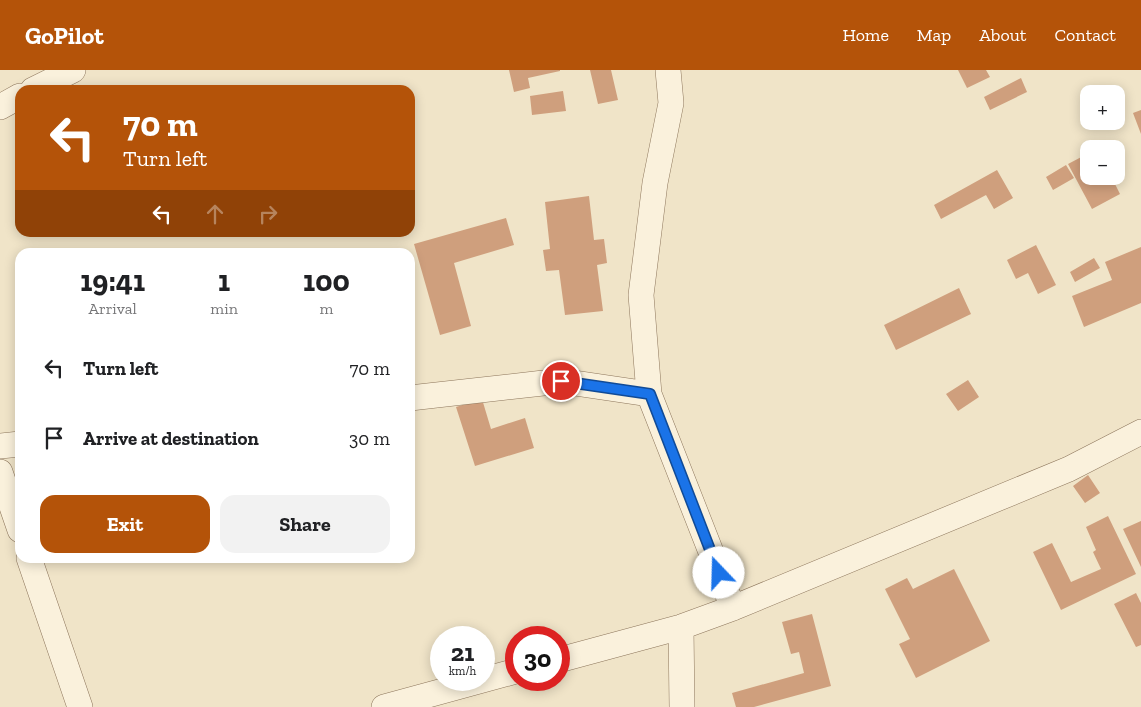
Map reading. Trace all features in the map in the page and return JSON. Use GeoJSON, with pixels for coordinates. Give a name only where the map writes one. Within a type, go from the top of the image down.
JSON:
{"type":"FeatureCollection","features":[{"type":"Feature","properties":{"kind":"street"},"geometry":{"type":"LineString","coordinates":[[43,85],[73,70]]}},
{"type":"Feature","properties":{"kind":"street"},"geometry":{"type":"LineString","coordinates":[[668,70],[671,103],[654,183],[641,295],[650,394],[733,608]]}},
{"type":"Feature","properties":{"kind":"street"},"geometry":{"type":"LineString","coordinates":[[0,106],[15,98]]}},
{"type":"Feature","properties":{"kind":"street"},"geometry":{"type":"LineString","coordinates":[[415,397],[561,381],[650,394]]}},
{"type":"Feature","properties":{"kind":"street"},"geometry":{"type":"LineString","coordinates":[[570,657],[681,627],[733,608],[1069,469],[1141,432]]}},
{"type":"Feature","properties":{"kind":"street"},"geometry":{"type":"LineString","coordinates":[[0,446],[15,444]]}},
{"type":"Feature","properties":{"kind":"street"},"geometry":{"type":"LineString","coordinates":[[0,472],[15,516]]}},
{"type":"Feature","properties":{"kind":"street"},"geometry":{"type":"LineString","coordinates":[[31,563],[80,707]]}},
{"type":"Feature","properties":{"kind":"street"},"geometry":{"type":"LineString","coordinates":[[681,627],[682,707]]}},
{"type":"Feature","properties":{"kind":"street"},"geometry":{"type":"LineString","coordinates":[[384,707],[505,674]]}},
{"type":"Feature","properties":{"kind":"building"},"geometry":{"type":"Polygon","coordinates":[[[509,70],[560,71],[528,78],[530,88],[514,92],[509,70]]]}},
{"type":"Feature","properties":{"kind":"building"},"geometry":{"type":"Polygon","coordinates":[[[590,70],[611,70],[618,100],[598,104],[590,70]]]}},
{"type":"Feature","properties":{"kind":"building"},"geometry":{"type":"Polygon","coordinates":[[[958,70],[986,70],[990,77],[967,88],[958,70]]]}},
{"type":"Feature","properties":{"kind":"building"},"geometry":{"type":"Polygon","coordinates":[[[1021,78],[1027,92],[990,110],[984,97],[1021,78]]]}},
{"type":"Feature","properties":{"kind":"building"},"geometry":{"type":"Polygon","coordinates":[[[563,91],[566,111],[532,115],[530,96],[563,91]]]}},
{"type":"Feature","properties":{"kind":"building"},"geometry":{"type":"Polygon","coordinates":[[[1141,110],[1141,134],[1133,113],[1141,110]]]}},
{"type":"Feature","properties":{"kind":"building"},"geometry":{"type":"Polygon","coordinates":[[[1080,158],[1080,185],[1116,185],[1120,194],[1092,209],[1068,164],[1080,158]]]}},
{"type":"Feature","properties":{"kind":"building"},"geometry":{"type":"Polygon","coordinates":[[[1066,165],[1074,178],[1053,190],[1046,177],[1066,165]]]}},
{"type":"Feature","properties":{"kind":"building"},"geometry":{"type":"Polygon","coordinates":[[[997,170],[1013,198],[994,209],[986,195],[941,219],[934,205],[997,170]]]}},
{"type":"Feature","properties":{"kind":"building"},"geometry":{"type":"Polygon","coordinates":[[[589,196],[594,240],[604,239],[607,263],[597,265],[603,311],[565,315],[559,270],[546,271],[543,250],[550,249],[545,202],[589,196]]]}},
{"type":"Feature","properties":{"kind":"building"},"geometry":{"type":"Polygon","coordinates":[[[506,218],[514,245],[454,263],[471,326],[440,335],[414,244],[506,218]]]}},
{"type":"Feature","properties":{"kind":"building"},"geometry":{"type":"Polygon","coordinates":[[[1036,245],[1056,285],[1038,294],[1028,273],[1016,279],[1007,260],[1036,245]]]}},
{"type":"Feature","properties":{"kind":"building"},"geometry":{"type":"Polygon","coordinates":[[[1141,247],[1141,303],[1084,327],[1072,296],[1112,280],[1105,262],[1141,247]]]}},
{"type":"Feature","properties":{"kind":"building"},"geometry":{"type":"Polygon","coordinates":[[[1094,258],[1100,268],[1075,282],[1070,272],[1094,258]]]}},
{"type":"Feature","properties":{"kind":"building"},"geometry":{"type":"Polygon","coordinates":[[[959,288],[971,314],[896,350],[884,325],[959,288]]]}},
{"type":"Feature","properties":{"kind":"building"},"geometry":{"type":"Polygon","coordinates":[[[968,380],[979,397],[958,411],[946,394],[968,380]]]}},
{"type":"Feature","properties":{"kind":"building"},"geometry":{"type":"Polygon","coordinates":[[[482,399],[491,429],[525,418],[534,448],[475,466],[456,407],[482,399]]]}},
{"type":"Feature","properties":{"kind":"building"},"geometry":{"type":"Polygon","coordinates":[[[1088,475],[1100,493],[1085,503],[1073,486],[1088,475]]]}},
{"type":"Feature","properties":{"kind":"building"},"geometry":{"type":"Polygon","coordinates":[[[1108,516],[1136,574],[1061,610],[1033,552],[1052,543],[1071,582],[1101,569],[1093,552],[1096,550],[1086,527],[1108,516]]]}},
{"type":"Feature","properties":{"kind":"building"},"geometry":{"type":"Polygon","coordinates":[[[1141,521],[1141,567],[1123,529],[1141,521]]]}},
{"type":"Feature","properties":{"kind":"building"},"geometry":{"type":"Polygon","coordinates":[[[954,569],[990,641],[916,678],[899,644],[910,639],[885,589],[907,578],[913,589],[954,569]]]}},
{"type":"Feature","properties":{"kind":"building"},"geometry":{"type":"Polygon","coordinates":[[[1136,593],[1141,603],[1141,645],[1136,647],[1114,604],[1136,593]]]}},
{"type":"Feature","properties":{"kind":"building"},"geometry":{"type":"Polygon","coordinates":[[[812,614],[831,686],[754,707],[736,707],[732,693],[804,673],[799,652],[791,654],[782,622],[812,614]]]}},
{"type":"Feature","properties":{"kind":"route"},"geometry":{"type":"LineString","coordinates":[[561,381],[650,394],[719,573]]}}]}
